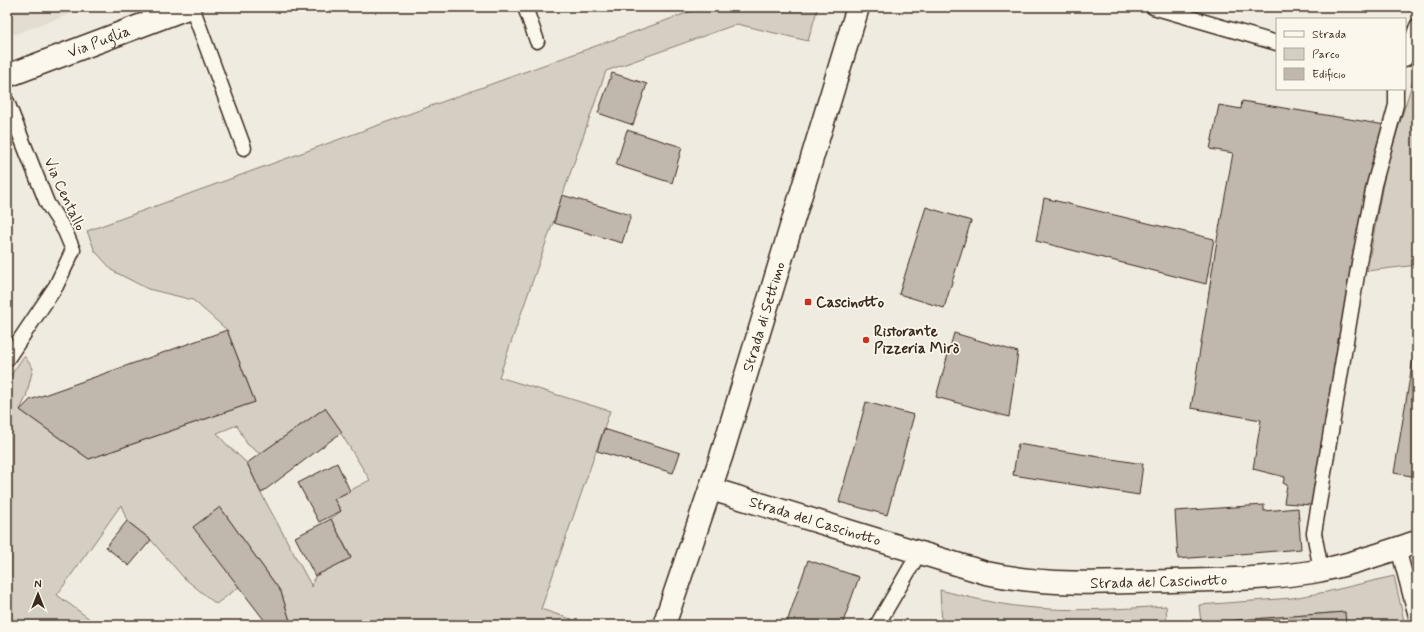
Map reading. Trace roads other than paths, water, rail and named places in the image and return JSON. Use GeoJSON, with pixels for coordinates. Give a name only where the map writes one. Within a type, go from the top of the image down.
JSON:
{"type":"FeatureCollection","features":[{"type":"Feature","properties":{"kind":"street","name":"Via Puglia"},"geometry":{"type":"LineString","coordinates":[[7,76],[191,7]]}},
{"type":"Feature","properties":{"kind":"street","name":"Strada di Settimo"},"geometry":{"type":"LineString","coordinates":[[664,625],[711,489],[858,7]]}},
{"type":"Feature","properties":{"kind":"street","name":"Strada del Cascinotto"},"geometry":{"type":"LineString","coordinates":[[711,489],[919,554],[1002,576],[1059,582],[1116,583],[1282,575],[1321,570],[1408,545]]}},
{"type":"Feature","properties":{"kind":"lane"},"geometry":{"type":"LineString","coordinates":[[191,7],[244,148]]}},
{"type":"Feature","properties":{"kind":"lane"},"geometry":{"type":"LineString","coordinates":[[525,7],[537,41]]}},
{"type":"Feature","properties":{"kind":"lane"},"geometry":{"type":"LineString","coordinates":[[1153,7],[1276,43]]}},
{"type":"Feature","properties":{"kind":"lane"},"geometry":{"type":"LineString","coordinates":[[1406,56],[1417,26]]}},
{"type":"Feature","properties":{"kind":"lane"},"geometry":{"type":"LineString","coordinates":[[1321,570],[1314,534],[1360,257],[1375,180],[1396,105],[1396,90]]}},
{"type":"Feature","properties":{"kind":"lane","name":"Via Centallo"},"geometry":{"type":"LineString","coordinates":[[7,102],[47,203],[65,231],[73,250],[56,286],[7,359]]}},
{"type":"Feature","properties":{"kind":"lane","name":"Strada del Cascinotto"},"geometry":{"type":"LineString","coordinates":[[1408,545],[1417,620]]}},
{"type":"Feature","properties":{"kind":"lane"},"geometry":{"type":"LineString","coordinates":[[877,625],[919,554]]}},
{"type":"Feature","properties":{"kind":"place","name":"Cascinotto"},"geometry":{"type":"Point","coordinates":[808,302]}},
{"type":"Feature","properties":{"kind":"place","name":"Ristorante Pizzeria Mirò"},"geometry":{"type":"Point","coordinates":[866,340]}}]}
